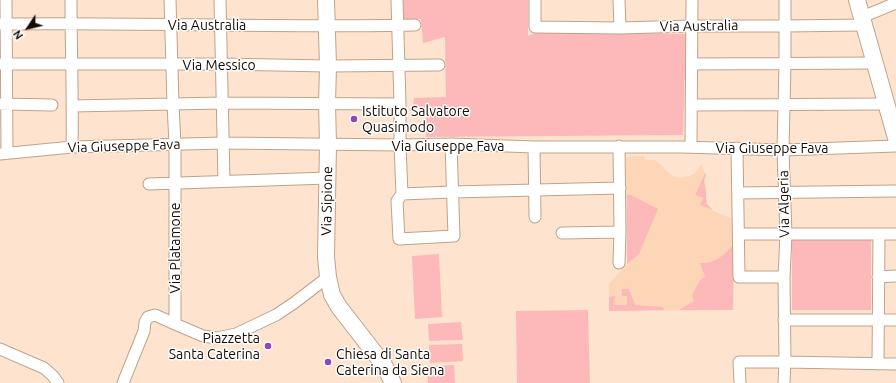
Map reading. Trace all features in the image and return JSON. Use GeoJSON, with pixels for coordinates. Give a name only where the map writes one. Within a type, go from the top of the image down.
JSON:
{"type":"FeatureCollection","features":[{"type":"Feature","properties":{"kind":"street"},"geometry":{"type":"LineString","coordinates":[[4,154],[3,24],[6,0]]}},
{"type":"Feature","properties":{"kind":"street"},"geometry":{"type":"LineString","coordinates":[[71,0],[72,147]]}},
{"type":"Feature","properties":{"kind":"street","name":"Via Platamone"},"geometry":{"type":"LineString","coordinates":[[170,0],[176,183],[175,324]]}},
{"type":"Feature","properties":{"kind":"street"},"geometry":{"type":"LineString","coordinates":[[220,0],[224,181]]}},
{"type":"Feature","properties":{"kind":"street","name":"Via Sipione"},"geometry":{"type":"LineString","coordinates":[[326,0],[328,66],[326,257],[328,277],[332,295],[339,307],[384,366],[393,383]]}},
{"type":"Feature","properties":{"kind":"street"},"geometry":{"type":"LineString","coordinates":[[397,0],[402,194],[397,201],[399,239],[454,236],[451,144]]}},
{"type":"Feature","properties":{"kind":"street","name":"Via Australia"},"geometry":{"type":"LineString","coordinates":[[535,0],[535,27],[620,28],[785,26],[863,21]]}},
{"type":"Feature","properties":{"kind":"street"},"geometry":{"type":"LineString","coordinates":[[620,0],[620,28]]}},
{"type":"Feature","properties":{"kind":"street"},"geometry":{"type":"LineString","coordinates":[[690,147],[692,0]]}},
{"type":"Feature","properties":{"kind":"street","name":"Via Algeria"},"geometry":{"type":"LineString","coordinates":[[784,383],[784,277],[786,234],[783,150],[785,0]]}},
{"type":"Feature","properties":{"kind":"street"},"geometry":{"type":"LineString","coordinates":[[857,0],[875,63],[891,111],[896,138]]}},
{"type":"Feature","properties":{"kind":"street"},"geometry":{"type":"LineString","coordinates":[[863,21],[896,3]]}},
{"type":"Feature","properties":{"kind":"street","name":"Via Australia"},"geometry":{"type":"LineString","coordinates":[[3,24],[327,26],[415,25]]}},
{"type":"Feature","properties":{"kind":"street"},"geometry":{"type":"LineString","coordinates":[[692,64],[875,63]]}},
{"type":"Feature","properties":{"kind":"street","name":"Via Messico"},"geometry":{"type":"LineString","coordinates":[[3,64],[221,64],[328,66],[439,65]]}},
{"type":"Feature","properties":{"kind":"street"},"geometry":{"type":"LineString","coordinates":[[72,106],[223,103],[400,104]]}},
{"type":"Feature","properties":{"kind":"street"},"geometry":{"type":"LineString","coordinates":[[3,104],[52,105]]}},
{"type":"Feature","properties":{"kind":"street"},"geometry":{"type":"LineString","coordinates":[[691,105],[784,104],[891,111]]}},
{"type":"Feature","properties":{"kind":"street","name":"Via Giuseppe Fava"},"geometry":{"type":"LineString","coordinates":[[4,154],[72,147],[223,143],[328,145],[451,144],[534,147],[619,146],[783,150],[896,146]]}},
{"type":"Feature","properties":{"kind":"street"},"geometry":{"type":"LineString","coordinates":[[619,146],[619,263]]}},
{"type":"Feature","properties":{"kind":"street"},"geometry":{"type":"LineString","coordinates":[[534,147],[535,217]]}},
{"type":"Feature","properties":{"kind":"street"},"geometry":{"type":"LineString","coordinates":[[737,148],[739,277],[784,277]]}},
{"type":"Feature","properties":{"kind":"street"},"geometry":{"type":"LineString","coordinates":[[149,184],[328,178]]}},
{"type":"Feature","properties":{"kind":"street"},"geometry":{"type":"LineString","coordinates":[[402,194],[620,188]]}},
{"type":"Feature","properties":{"kind":"street"},"geometry":{"type":"LineString","coordinates":[[738,193],[896,191]]}},
{"type":"Feature","properties":{"kind":"street"},"geometry":{"type":"LineString","coordinates":[[562,233],[620,232]]}},
{"type":"Feature","properties":{"kind":"street"},"geometry":{"type":"LineString","coordinates":[[739,234],[896,234]]}},
{"type":"Feature","properties":{"kind":"street"},"geometry":{"type":"LineString","coordinates":[[878,234],[878,364]]}},
{"type":"Feature","properties":{"kind":"street"},"geometry":{"type":"LineString","coordinates":[[878,277],[896,276]]}},
{"type":"Feature","properties":{"kind":"street"},"geometry":{"type":"LineString","coordinates":[[124,383],[148,317],[155,315],[203,336],[217,338],[236,334],[276,315],[328,277]]}},
{"type":"Feature","properties":{"kind":"street"},"geometry":{"type":"LineString","coordinates":[[784,320],[896,320]]}},
{"type":"Feature","properties":{"kind":"street"},"geometry":{"type":"LineString","coordinates":[[0,349],[44,368],[54,376],[58,383]]}},
{"type":"Feature","properties":{"kind":"street"},"geometry":{"type":"LineString","coordinates":[[740,383],[739,362],[896,364]]}},
{"type":"Feature","properties":{"kind":"shaded area"},"geometry":{"type":"Polygon","coordinates":[[[403,0],[528,0],[528,36],[538,32],[686,34],[683,135],[426,137],[426,109],[413,109],[414,98],[446,97],[445,37],[423,43],[421,19],[404,19],[403,0]]]}},
{"type":"Feature","properties":{"kind":"shaded area"},"geometry":{"type":"Polygon","coordinates":[[[644,156],[645,160],[655,160],[669,173],[675,177],[681,178],[695,173],[701,164],[705,173],[695,195],[703,198],[700,205],[735,220],[733,310],[609,311],[609,284],[627,264],[626,157],[644,156]]]}},
{"type":"Feature","properties":{"kind":"shaded area"},"geometry":{"type":"Polygon","coordinates":[[[705,173],[706,175],[704,181],[707,204],[713,210],[700,205],[703,198],[695,195],[705,173]]]}},
{"type":"Feature","properties":{"kind":"shaded area"},"geometry":{"type":"Polygon","coordinates":[[[627,195],[631,195],[658,209],[639,254],[627,264],[627,195]]]}},
{"type":"Feature","properties":{"kind":"shaded area"},"geometry":{"type":"Polygon","coordinates":[[[792,240],[871,240],[871,310],[792,310],[792,240]]]}},
{"type":"Feature","properties":{"kind":"shaded area"},"geometry":{"type":"Polygon","coordinates":[[[734,243],[733,310],[679,310],[694,301],[692,295],[701,279],[705,277],[700,263],[711,262],[720,258],[734,243]]]}},
{"type":"Feature","properties":{"kind":"shaded area"},"geometry":{"type":"Polygon","coordinates":[[[439,254],[442,317],[415,319],[412,256],[439,254]]]}},
{"type":"Feature","properties":{"kind":"shaded area"},"geometry":{"type":"Polygon","coordinates":[[[622,289],[629,289],[635,305],[662,307],[665,310],[609,311],[609,297],[615,296],[614,305],[627,305],[627,296],[622,296],[622,289]]]}},
{"type":"Feature","properties":{"kind":"shaded area"},"geometry":{"type":"Polygon","coordinates":[[[588,310],[590,383],[517,383],[516,311],[588,310]]]}},
{"type":"Feature","properties":{"kind":"shaded area"},"geometry":{"type":"Polygon","coordinates":[[[461,322],[463,340],[429,341],[428,324],[461,322]]]}},
{"type":"Feature","properties":{"kind":"shaded area"},"geometry":{"type":"Polygon","coordinates":[[[462,344],[463,361],[430,363],[429,345],[462,344]]]}},
{"type":"Feature","properties":{"kind":"shaded area"},"geometry":{"type":"Polygon","coordinates":[[[454,365],[455,383],[428,383],[427,366],[454,365]]]}},
{"type":"Feature","properties":{"kind":"place","name":"Istituto Salvatore Quasimodo"},"geometry":{"type":"Point","coordinates":[354,119]}},
{"type":"Feature","properties":{"kind":"place","name":"Piazzetta Santa Caterina"},"geometry":{"type":"Point","coordinates":[268,346]}},
{"type":"Feature","properties":{"kind":"place","name":"Chiesa di Santa Caterina da Siena"},"geometry":{"type":"Point","coordinates":[328,362]}}]}
